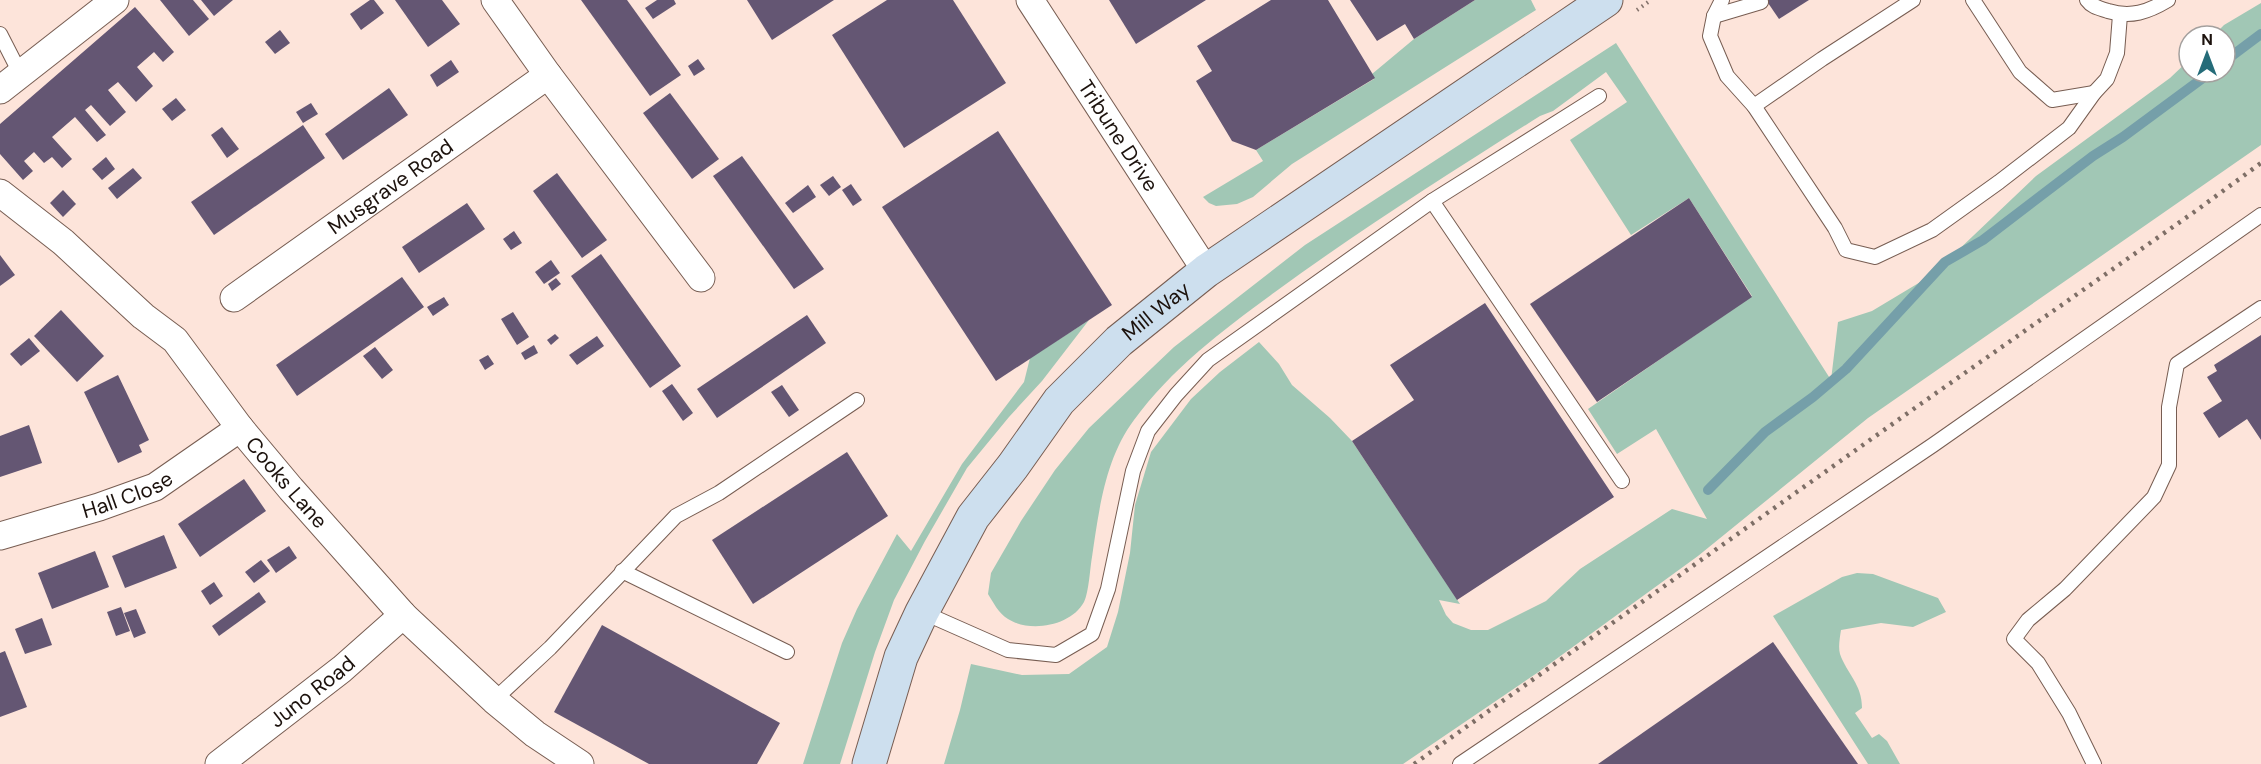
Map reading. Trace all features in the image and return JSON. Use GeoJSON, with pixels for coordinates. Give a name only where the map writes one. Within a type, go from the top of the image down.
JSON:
{"type":"FeatureCollection","features":[{"type":"Feature","properties":{"kind":"street"},"geometry":{"type":"LineString","coordinates":[[10,82],[116,0]]}},
{"type":"Feature","properties":{"kind":"street"},"geometry":{"type":"LineString","coordinates":[[495,0],[548,75],[701,279]]}},
{"type":"Feature","properties":{"kind":"street","name":"Tribune Drive"},"geometry":{"type":"LineString","coordinates":[[1030,0],[1206,271]]}},
{"type":"Feature","properties":{"kind":"street","name":"Mill Way"},"geometry":{"type":"LineString","coordinates":[[869,764],[901,657],[922,612],[973,517],[1059,401],[1119,341],[1206,271],[1606,0]]}},
{"type":"Feature","properties":{"kind":"street","name":"Musgrave Road"},"geometry":{"type":"LineString","coordinates":[[234,298],[548,75]]}},
{"type":"Feature","properties":{"kind":"street","name":"Cooks Lane"},"geometry":{"type":"LineString","coordinates":[[0,193],[63,242],[143,316],[175,340],[240,428],[403,615],[494,700],[535,734],[580,764]]}},
{"type":"Feature","properties":{"kind":"street","name":"Hall Close"},"geometry":{"type":"LineString","coordinates":[[0,537],[99,507],[155,487],[240,428]]}},
{"type":"Feature","properties":{"kind":"street","name":"Juno Road"},"geometry":{"type":"LineString","coordinates":[[219,764],[342,669],[403,615]]}},
{"type":"Feature","properties":{"kind":"lane"},"geometry":{"type":"LineString","coordinates":[[1722,0],[1714,16],[1710,36],[1727,76],[1754,106],[1835,228],[1846,249],[1875,257],[1932,230],[2070,128],[2094,93],[2107,79],[2117,53],[2120,15]]}},
{"type":"Feature","properties":{"kind":"lane"},"geometry":{"type":"LineString","coordinates":[[1754,106],[1913,0]]}},
{"type":"Feature","properties":{"kind":"lane"},"geometry":{"type":"LineString","coordinates":[[1973,0],[2020,72],[2052,100],[2094,93]]}},
{"type":"Feature","properties":{"kind":"lane"},"geometry":{"type":"LineString","coordinates":[[2087,0],[2091,6],[2120,15],[2137,14],[2168,0]]}},
{"type":"Feature","properties":{"kind":"lane"},"geometry":{"type":"LineString","coordinates":[[1714,16],[1761,3]]}},
{"type":"Feature","properties":{"kind":"lane"},"geometry":{"type":"LineString","coordinates":[[0,34],[10,82]]}},
{"type":"Feature","properties":{"kind":"lane"},"geometry":{"type":"LineString","coordinates":[[922,612],[1008,650],[1056,655],[1092,634],[1108,590],[1133,471],[1148,431],[1176,395],[1208,360],[1432,201],[1599,96]]}},
{"type":"Feature","properties":{"kind":"lane"},"geometry":{"type":"LineString","coordinates":[[1432,201],[1622,481]]}},
{"type":"Feature","properties":{"kind":"lane"},"geometry":{"type":"LineString","coordinates":[[1460,764],[1933,445],[2261,215]]}},
{"type":"Feature","properties":{"kind":"lane"},"geometry":{"type":"LineString","coordinates":[[2094,764],[2069,713],[2038,663],[2014,639],[2028,620],[2065,589],[2104,551],[2154,496],[2169,465],[2169,407],[2177,364],[2261,308]]}},
{"type":"Feature","properties":{"kind":"lane"},"geometry":{"type":"LineString","coordinates":[[494,700],[550,648],[676,516],[719,493],[857,400]]}},
{"type":"Feature","properties":{"kind":"lane"},"geometry":{"type":"LineString","coordinates":[[622,571],[787,652]]}},
{"type":"Feature","properties":{"kind":"green space"},"geometry":{"type":"Polygon","coordinates":[[[1475,0],[1531,0],[1536,10],[1292,164],[1253,197],[1237,204],[1216,206],[1203,197],[1263,161],[1256,150],[1374,79],[1372,74],[1414,39],[1475,0]]]}},
{"type":"Feature","properties":{"kind":"green space"},"geometry":{"type":"Polygon","coordinates":[[[2261,3],[2261,145],[1868,418],[1698,556],[1537,673],[1403,764],[944,764],[971,664],[1022,675],[1069,674],[1107,647],[1118,612],[1130,553],[1135,505],[1151,452],[1191,399],[1220,372],[1259,342],[1279,364],[1292,385],[1330,418],[1352,441],[1460,604],[1439,600],[1446,615],[1453,623],[1471,630],[1488,630],[1546,601],[1580,569],[1672,509],[1707,519],[1656,429],[1617,454],[1588,409],[1752,296],[1689,198],[1631,235],[1570,140],[1627,102],[1606,72],[1553,111],[1540,116],[1439,180],[1307,269],[1218,335],[1165,383],[1134,420],[1116,451],[1101,503],[1087,592],[1084,602],[1070,617],[1049,625],[1027,626],[1005,617],[996,608],[988,594],[991,573],[1021,521],[1055,470],[1089,428],[1174,347],[1305,245],[1616,43],[1831,380],[1838,322],[1872,311],[1932,275],[2036,176],[2177,71],[2177,84],[2237,84],[2237,24],[2226,24],[2261,3]]]}},
{"type":"Feature","properties":{"kind":"green space"},"geometry":{"type":"Polygon","coordinates":[[[1089,320],[1042,381],[967,468],[925,541],[894,600],[840,764],[803,764],[842,643],[857,609],[897,534],[911,551],[962,464],[1024,382],[1030,358],[1089,320]]]}},
{"type":"Feature","properties":{"kind":"green space"},"geometry":{"type":"Polygon","coordinates":[[[1857,573],[1873,574],[1938,598],[1946,612],[1913,627],[1881,623],[1841,630],[1840,654],[1860,692],[1862,708],[1855,713],[1872,738],[1879,734],[1887,741],[1900,764],[1868,764],[1773,616],[1842,577],[1857,573]]]}},
{"type":"Feature","properties":{"kind":"building"},"geometry":{"type":"Polygon","coordinates":[[[160,0],[193,0],[209,19],[189,36],[160,0]]]}},
{"type":"Feature","properties":{"kind":"building"},"geometry":{"type":"Polygon","coordinates":[[[201,0],[233,0],[214,16],[201,0]]]}},
{"type":"Feature","properties":{"kind":"building"},"geometry":{"type":"Polygon","coordinates":[[[370,0],[374,0],[384,13],[361,30],[350,14],[370,0]]]}},
{"type":"Feature","properties":{"kind":"building"},"geometry":{"type":"Polygon","coordinates":[[[395,0],[442,0],[460,24],[428,47],[395,0]]]}},
{"type":"Feature","properties":{"kind":"building"},"geometry":{"type":"Polygon","coordinates":[[[581,0],[627,0],[681,75],[650,96],[581,0]]]}},
{"type":"Feature","properties":{"kind":"building"},"geometry":{"type":"Polygon","coordinates":[[[657,0],[674,0],[676,4],[653,19],[645,8],[657,0]]]}},
{"type":"Feature","properties":{"kind":"building"},"geometry":{"type":"Polygon","coordinates":[[[747,0],[834,0],[772,40],[747,0]]]}},
{"type":"Feature","properties":{"kind":"building"},"geometry":{"type":"Polygon","coordinates":[[[887,0],[953,0],[1006,83],[904,148],[832,35],[887,0]]]}},
{"type":"Feature","properties":{"kind":"building"},"geometry":{"type":"Polygon","coordinates":[[[1109,0],[1206,0],[1136,44],[1109,0]]]}},
{"type":"Feature","properties":{"kind":"building"},"geometry":{"type":"Polygon","coordinates":[[[1271,0],[1328,0],[1375,78],[1256,150],[1232,141],[1196,81],[1212,71],[1197,46],[1271,0]]]}},
{"type":"Feature","properties":{"kind":"building"},"geometry":{"type":"Polygon","coordinates":[[[1350,0],[1475,0],[1414,39],[1405,24],[1377,41],[1350,0]]]}},
{"type":"Feature","properties":{"kind":"building"},"geometry":{"type":"Polygon","coordinates":[[[1766,0],[1809,0],[1779,19],[1766,0]]]}},
{"type":"Feature","properties":{"kind":"building"},"geometry":{"type":"Polygon","coordinates":[[[135,7],[174,52],[163,62],[154,52],[137,67],[153,86],[136,102],[118,82],[108,90],[126,112],[110,126],[91,105],[85,110],[106,135],[97,142],[75,117],[52,137],[72,159],[62,168],[52,157],[44,163],[34,152],[24,161],[33,171],[23,180],[0,154],[0,124],[135,7]]]}},
{"type":"Feature","properties":{"kind":"building"},"geometry":{"type":"Polygon","coordinates":[[[280,30],[290,43],[275,54],[265,42],[280,30]]]}},
{"type":"Feature","properties":{"kind":"building"},"geometry":{"type":"Polygon","coordinates":[[[698,59],[705,69],[694,76],[688,66],[698,59]]]}},
{"type":"Feature","properties":{"kind":"building"},"geometry":{"type":"Polygon","coordinates":[[[451,60],[459,72],[437,87],[430,75],[451,60]]]}},
{"type":"Feature","properties":{"kind":"building"},"geometry":{"type":"Polygon","coordinates":[[[389,88],[408,115],[343,160],[325,134],[389,88]]]}},
{"type":"Feature","properties":{"kind":"building"},"geometry":{"type":"Polygon","coordinates":[[[670,93],[719,159],[692,179],[643,113],[670,93]]]}},
{"type":"Feature","properties":{"kind":"building"},"geometry":{"type":"Polygon","coordinates":[[[176,98],[186,110],[172,121],[162,109],[176,98]]]}},
{"type":"Feature","properties":{"kind":"building"},"geometry":{"type":"Polygon","coordinates":[[[311,103],[318,114],[303,123],[296,112],[311,103]]]}},
{"type":"Feature","properties":{"kind":"building"},"geometry":{"type":"Polygon","coordinates":[[[303,125],[325,158],[214,235],[191,202],[303,125]]]}},
{"type":"Feature","properties":{"kind":"building"},"geometry":{"type":"Polygon","coordinates":[[[222,127],[239,149],[227,158],[211,135],[222,127]]]}},
{"type":"Feature","properties":{"kind":"building"},"geometry":{"type":"Polygon","coordinates":[[[998,131],[1112,305],[996,381],[882,207],[998,131]]]}},
{"type":"Feature","properties":{"kind":"building"},"geometry":{"type":"Polygon","coordinates":[[[742,156],[824,269],[794,289],[713,176],[742,156]]]}},
{"type":"Feature","properties":{"kind":"building"},"geometry":{"type":"Polygon","coordinates":[[[106,157],[115,169],[102,180],[92,169],[106,157]]]}},
{"type":"Feature","properties":{"kind":"building"},"geometry":{"type":"Polygon","coordinates":[[[133,168],[142,178],[117,199],[108,188],[133,168]]]}},
{"type":"Feature","properties":{"kind":"building"},"geometry":{"type":"Polygon","coordinates":[[[557,173],[607,240],[582,258],[533,191],[557,173]]]}},
{"type":"Feature","properties":{"kind":"building"},"geometry":{"type":"Polygon","coordinates":[[[833,176],[841,187],[829,196],[820,185],[833,176]]]}},
{"type":"Feature","properties":{"kind":"building"},"geometry":{"type":"Polygon","coordinates":[[[851,184],[862,200],[853,206],[842,190],[851,184]]]}},
{"type":"Feature","properties":{"kind":"building"},"geometry":{"type":"Polygon","coordinates":[[[808,185],[816,197],[793,213],[785,203],[808,185]]]}},
{"type":"Feature","properties":{"kind":"building"},"geometry":{"type":"Polygon","coordinates":[[[63,190],[76,204],[63,217],[50,203],[63,190]]]}},
{"type":"Feature","properties":{"kind":"building"},"geometry":{"type":"Polygon","coordinates":[[[1689,198],[1752,297],[1597,402],[1530,304],[1689,198]]]}},
{"type":"Feature","properties":{"kind":"building"},"geometry":{"type":"Polygon","coordinates":[[[467,203],[485,229],[419,273],[402,247],[467,203]]]}},
{"type":"Feature","properties":{"kind":"building"},"geometry":{"type":"Polygon","coordinates":[[[514,231],[522,243],[511,250],[503,239],[514,231]]]}},
{"type":"Feature","properties":{"kind":"building"},"geometry":{"type":"Polygon","coordinates":[[[601,254],[681,366],[650,388],[571,276],[601,254]]]}},
{"type":"Feature","properties":{"kind":"building"},"geometry":{"type":"Polygon","coordinates":[[[0,255],[15,275],[0,286],[0,255]]]}},
{"type":"Feature","properties":{"kind":"building"},"geometry":{"type":"Polygon","coordinates":[[[551,260],[560,273],[544,284],[535,272],[551,260]]]}},
{"type":"Feature","properties":{"kind":"building"},"geometry":{"type":"Polygon","coordinates":[[[402,277],[424,307],[297,396],[276,365],[402,277]]]}},
{"type":"Feature","properties":{"kind":"building"},"geometry":{"type":"Polygon","coordinates":[[[556,278],[561,284],[552,291],[548,284],[556,278]]]}},
{"type":"Feature","properties":{"kind":"building"},"geometry":{"type":"Polygon","coordinates":[[[444,297],[449,305],[433,316],[427,307],[444,297]]]}},
{"type":"Feature","properties":{"kind":"building"},"geometry":{"type":"Polygon","coordinates":[[[1485,303],[1614,497],[1457,600],[1352,441],[1414,400],[1390,365],[1485,303]]]}},
{"type":"Feature","properties":{"kind":"building"},"geometry":{"type":"Polygon","coordinates":[[[61,310],[104,356],[77,382],[34,336],[61,310]]]}},
{"type":"Feature","properties":{"kind":"building"},"geometry":{"type":"Polygon","coordinates":[[[513,312],[529,337],[517,345],[501,319],[513,312]]]}},
{"type":"Feature","properties":{"kind":"building"},"geometry":{"type":"Polygon","coordinates":[[[807,315],[826,343],[717,418],[697,389],[807,315]]]}},
{"type":"Feature","properties":{"kind":"building"},"geometry":{"type":"Polygon","coordinates":[[[555,334],[559,338],[551,345],[547,340],[555,334]]]}},
{"type":"Feature","properties":{"kind":"building"},"geometry":{"type":"Polygon","coordinates":[[[2261,335],[2261,440],[2247,419],[2219,438],[2203,413],[2222,401],[2207,377],[2217,371],[2214,365],[2261,335]]]}},
{"type":"Feature","properties":{"kind":"building"},"geometry":{"type":"Polygon","coordinates":[[[597,336],[604,346],[577,365],[569,355],[597,336]]]}},
{"type":"Feature","properties":{"kind":"building"},"geometry":{"type":"Polygon","coordinates":[[[29,338],[40,351],[21,366],[10,354],[29,338]]]}},
{"type":"Feature","properties":{"kind":"building"},"geometry":{"type":"Polygon","coordinates":[[[534,345],[538,353],[525,360],[521,353],[534,345]]]}},
{"type":"Feature","properties":{"kind":"building"},"geometry":{"type":"Polygon","coordinates":[[[375,347],[393,370],[382,379],[363,356],[375,347]]]}},
{"type":"Feature","properties":{"kind":"building"},"geometry":{"type":"Polygon","coordinates":[[[488,355],[494,364],[485,370],[479,360],[488,355]]]}},
{"type":"Feature","properties":{"kind":"building"},"geometry":{"type":"Polygon","coordinates":[[[118,375],[149,440],[139,445],[142,452],[118,463],[84,392],[118,375]]]}},
{"type":"Feature","properties":{"kind":"building"},"geometry":{"type":"Polygon","coordinates":[[[672,384],[693,413],[683,421],[662,391],[672,384]]]}},
{"type":"Feature","properties":{"kind":"building"},"geometry":{"type":"Polygon","coordinates":[[[782,385],[799,410],[789,417],[771,392],[782,385]]]}},
{"type":"Feature","properties":{"kind":"building"},"geometry":{"type":"Polygon","coordinates":[[[29,425],[42,463],[0,477],[0,436],[29,425]]]}},
{"type":"Feature","properties":{"kind":"building"},"geometry":{"type":"Polygon","coordinates":[[[847,452],[888,516],[753,604],[712,540],[847,452]]]}},
{"type":"Feature","properties":{"kind":"building"},"geometry":{"type":"Polygon","coordinates":[[[244,479],[266,511],[200,557],[178,524],[244,479]]]}},
{"type":"Feature","properties":{"kind":"building"},"geometry":{"type":"Polygon","coordinates":[[[164,535],[177,568],[125,588],[112,556],[164,535]]]}},
{"type":"Feature","properties":{"kind":"building"},"geometry":{"type":"Polygon","coordinates":[[[289,546],[297,558],[276,573],[267,560],[289,546]]]}},
{"type":"Feature","properties":{"kind":"building"},"geometry":{"type":"Polygon","coordinates":[[[95,551],[109,587],[52,609],[38,573],[95,551]]]}},
{"type":"Feature","properties":{"kind":"building"},"geometry":{"type":"Polygon","coordinates":[[[261,560],[270,571],[254,583],[245,572],[261,560]]]}},
{"type":"Feature","properties":{"kind":"building"},"geometry":{"type":"Polygon","coordinates":[[[214,582],[223,596],[210,605],[201,591],[214,582]]]}},
{"type":"Feature","properties":{"kind":"building"},"geometry":{"type":"Polygon","coordinates":[[[259,592],[266,602],[219,636],[212,626],[259,592]]]}},
{"type":"Feature","properties":{"kind":"building"},"geometry":{"type":"Polygon","coordinates":[[[121,607],[130,631],[116,636],[107,612],[121,607]]]}},
{"type":"Feature","properties":{"kind":"building"},"geometry":{"type":"Polygon","coordinates":[[[136,609],[146,633],[134,638],[124,613],[136,609]]]}},
{"type":"Feature","properties":{"kind":"building"},"geometry":{"type":"Polygon","coordinates":[[[42,618],[52,645],[25,654],[15,629],[42,618]]]}},
{"type":"Feature","properties":{"kind":"building"},"geometry":{"type":"Polygon","coordinates":[[[602,625],[780,723],[757,764],[649,764],[554,712],[602,625]]]}},
{"type":"Feature","properties":{"kind":"building"},"geometry":{"type":"Polygon","coordinates":[[[1773,642],[1858,764],[1598,764],[1773,642]]]}},
{"type":"Feature","properties":{"kind":"building"},"geometry":{"type":"Polygon","coordinates":[[[5,651],[27,707],[0,717],[0,653],[5,651]]]}},
{"type":"Feature","properties":{"kind":"waterway"},"geometry":{"type":"LineString","coordinates":[[2237,52],[2261,34]]}},
{"type":"Feature","properties":{"kind":"waterway"},"geometry":{"type":"LineString","coordinates":[[1708,490],[1765,432],[1813,397],[1846,369],[1945,262],[1983,240],[2093,156],[2123,137],[2195,84]]}},
{"type":"Feature","properties":{"kind":"railway"},"geometry":{"type":"LineString","coordinates":[[1414,764],[2261,163]]}}]}
